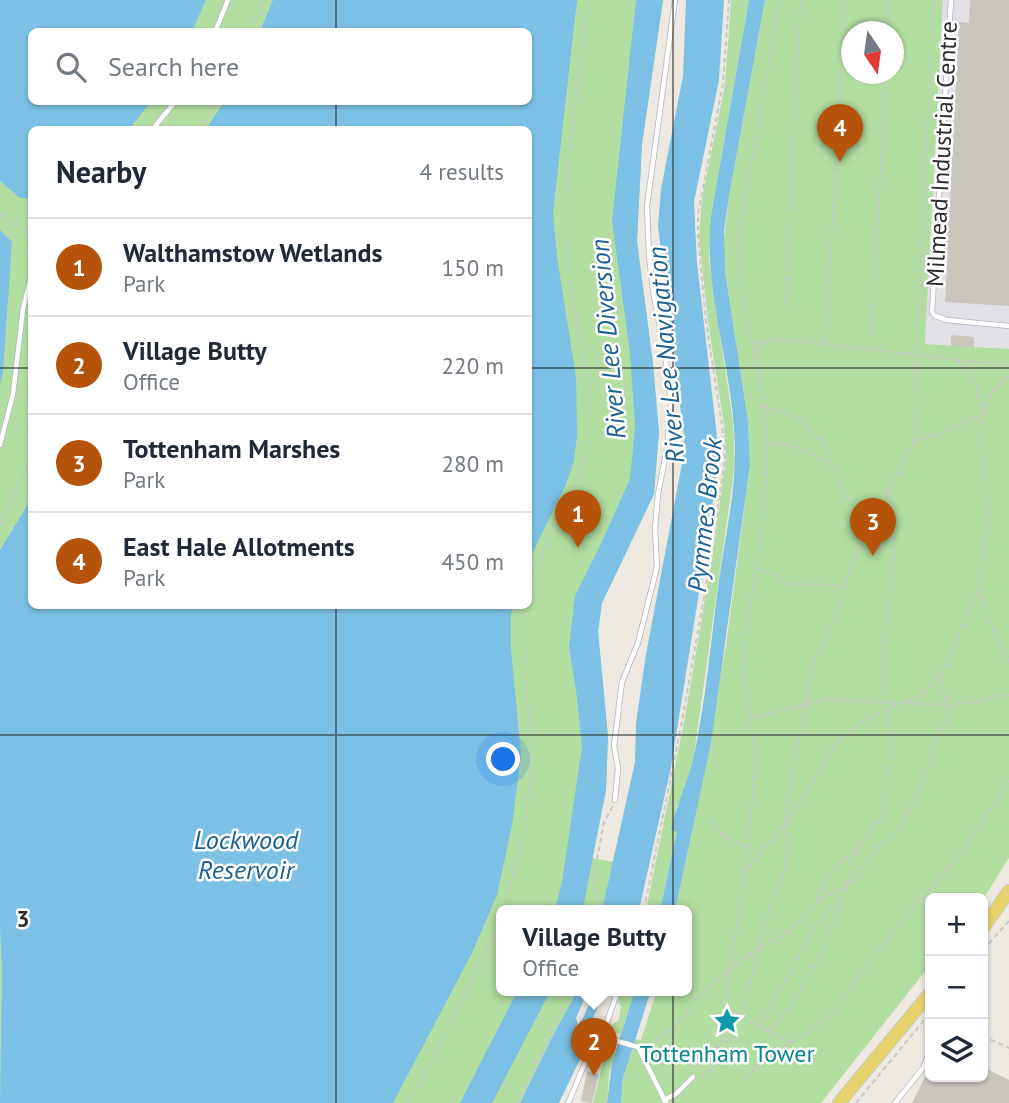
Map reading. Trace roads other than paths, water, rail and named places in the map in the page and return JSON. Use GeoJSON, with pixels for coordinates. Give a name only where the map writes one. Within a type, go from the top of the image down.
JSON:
{"type":"FeatureCollection","features":[{"type":"Feature","properties":{"kind":"main road"},"geometry":{"type":"LineString","coordinates":[[988,921],[1009,891]]}},
{"type":"Feature","properties":{"kind":"main road"},"geometry":{"type":"LineString","coordinates":[[839,1103],[925,999]]}},
{"type":"Feature","properties":{"kind":"lane"},"geometry":{"type":"LineString","coordinates":[[217,28],[228,0]]}},
{"type":"Feature","properties":{"kind":"lane"},"geometry":{"type":"LineString","coordinates":[[615,800],[618,768],[614,746],[622,682],[638,643],[657,567],[656,517],[671,404],[653,291],[648,206],[675,0]]}},
{"type":"Feature","properties":{"kind":"lane","name":"Milmead Industrial Centre"},"geometry":{"type":"LineString","coordinates":[[951,0],[932,312],[934,316],[947,320],[1009,326]]}},
{"type":"Feature","properties":{"kind":"lane"},"geometry":{"type":"LineString","coordinates":[[155,126],[172,105]]}},
{"type":"Feature","properties":{"kind":"lane"},"geometry":{"type":"LineString","coordinates":[[0,445],[13,394],[23,309],[28,289]]}},
{"type":"Feature","properties":{"kind":"lane"},"geometry":{"type":"LineString","coordinates":[[606,1038],[605,1028],[616,996]]}},
{"type":"Feature","properties":{"kind":"lane"},"geometry":{"type":"LineString","coordinates":[[606,1038],[641,1051],[665,1102],[693,1077]]}},
{"type":"Feature","properties":{"kind":"lane"},"geometry":{"type":"LineString","coordinates":[[568,1103],[589,1056],[606,1038]]}},
{"type":"Feature","properties":{"kind":"lane"},"geometry":{"type":"LineString","coordinates":[[895,1103],[925,1063]]}},
{"type":"Feature","properties":{"kind":"water"},"geometry":{"type":"Polygon","coordinates":[[[0,0],[206,0],[193,28],[28,28],[28,105],[149,105],[131,126],[28,126],[28,199],[20,198],[0,181],[0,0]]]}},
{"type":"Feature","properties":{"kind":"water"},"geometry":{"type":"Polygon","coordinates":[[[273,0],[577,0],[553,213],[557,257],[576,377],[577,436],[574,461],[566,484],[532,554],[532,126],[208,126],[222,105],[532,105],[532,28],[261,28],[273,0]]]}},
{"type":"Feature","properties":{"kind":"water"},"geometry":{"type":"Polygon","coordinates":[[[636,0],[663,0],[642,144],[637,241],[659,432],[654,494],[602,603],[598,631],[608,737],[606,790],[584,905],[556,905],[582,747],[569,647],[575,596],[630,479],[635,426],[630,353],[612,221],[636,0]]]}},
{"type":"Feature","properties":{"kind":"water","name":"Pymmes Brook"},"geometry":{"type":"Polygon","coordinates":[[[686,0],[724,0],[719,80],[694,202],[697,263],[719,454],[710,524],[671,767],[640,905],[603,905],[635,762],[636,723],[646,654],[682,464],[684,438],[658,226],[661,189],[683,76],[686,0]]]}},
{"type":"Feature","properties":{"kind":"water"},"geometry":{"type":"Polygon","coordinates":[[[749,0],[765,0],[724,231],[725,271],[748,421],[750,465],[711,743],[676,905],[661,905],[677,832],[671,830],[693,760],[701,715],[734,481],[735,448],[730,390],[711,274],[711,216],[749,0]]]}},
{"type":"Feature","properties":{"kind":"water"},"geometry":{"type":"Polygon","coordinates":[[[0,230],[12,242],[0,384],[0,230]]]}},
{"type":"Feature","properties":{"kind":"water","name":"Lockwood Reservoir"},"geometry":{"type":"Polygon","coordinates":[[[28,500],[28,609],[512,609],[511,649],[521,754],[512,825],[497,895],[472,953],[393,1103],[0,1103],[0,550],[27,506],[28,500]]]}},
{"type":"Feature","properties":{"kind":"water"},"geometry":{"type":"Polygon","coordinates":[[[515,996],[548,996],[492,1103],[460,1103],[515,996]]]}},
{"type":"Feature","properties":{"kind":"water"},"geometry":{"type":"Polygon","coordinates":[[[575,996],[585,996],[576,1018],[578,1025],[592,996],[602,996],[590,1025],[591,1038],[594,1040],[586,1057],[582,1055],[559,1103],[520,1103],[575,996]]]}},
{"type":"Feature","properties":{"kind":"water"},"geometry":{"type":"Polygon","coordinates":[[[633,996],[649,996],[623,1078],[621,1103],[607,1103],[612,1063],[633,996]]]}},
{"type":"Feature","properties":{"kind":"place","name":"East Hale Allotments"},"geometry":{"type":"Point","coordinates":[840,162]}},
{"type":"Feature","properties":{"kind":"place","name":"Walthamstow Wetlands"},"geometry":{"type":"Point","coordinates":[578,548]}},
{"type":"Feature","properties":{"kind":"place","name":"Tottenham Marshes"},"geometry":{"type":"Point","coordinates":[873,556]}},
{"type":"Feature","properties":{"kind":"place","name":"Tottenham Tower"},"geometry":{"type":"Point","coordinates":[727,1021]}},
{"type":"Feature","properties":{"kind":"place","name":"Village Butty"},"geometry":{"type":"Point","coordinates":[594,1076]}},
{"type":"Feature","properties":{"kind":"water label","name":"River Lee Diversion"},"geometry":{"type":"Point","coordinates":[608,339]}},
{"type":"Feature","properties":{"kind":"water label","name":"River Lee Navigation"},"geometry":{"type":"Point","coordinates":[666,355]}}]}
